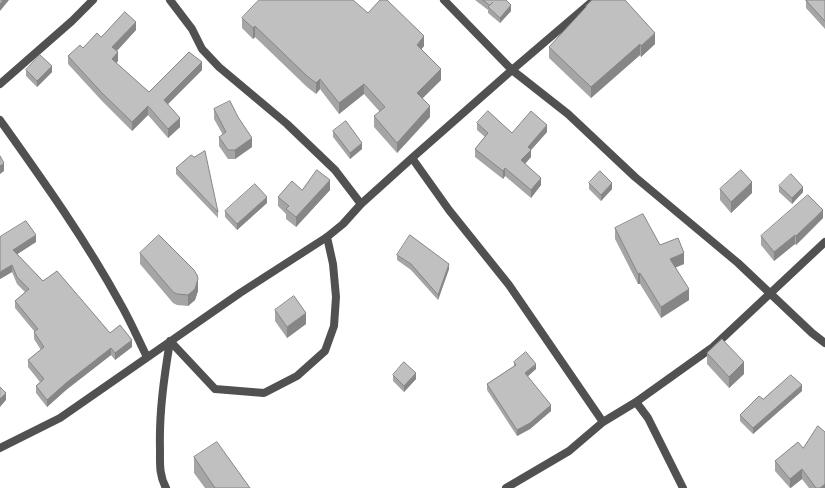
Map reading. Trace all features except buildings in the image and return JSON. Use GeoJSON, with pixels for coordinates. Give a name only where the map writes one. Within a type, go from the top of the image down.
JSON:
{"type":"FeatureCollection","features":[{"type":"Feature","properties":{"kind":"street"},"geometry":{"type":"LineString","coordinates":[[0,84],[72,21],[93,0]]}},
{"type":"Feature","properties":{"kind":"street"},"geometry":{"type":"LineString","coordinates":[[170,0],[192,29],[202,49],[219,67],[287,124],[335,170],[361,204]]}},
{"type":"Feature","properties":{"kind":"street"},"geometry":{"type":"LineString","coordinates":[[444,0],[512,70],[568,114],[635,177],[738,263],[812,333],[825,343]]}},
{"type":"Feature","properties":{"kind":"street"},"geometry":{"type":"LineString","coordinates":[[0,448],[60,418],[240,293],[327,237],[343,224],[361,204],[412,158],[594,0]]}},
{"type":"Feature","properties":{"kind":"street"},"geometry":{"type":"LineString","coordinates":[[0,120],[36,170],[92,256],[121,304],[147,357]]}},
{"type":"Feature","properties":{"kind":"street"},"geometry":{"type":"LineString","coordinates":[[412,158],[449,210],[509,285],[604,422]]}},
{"type":"Feature","properties":{"kind":"street"},"geometry":{"type":"LineString","coordinates":[[170,341],[215,389],[264,393],[297,376],[325,351],[334,326],[336,297],[333,264],[327,237]]}},
{"type":"Feature","properties":{"kind":"street"},"geometry":{"type":"LineString","coordinates":[[506,488],[569,451],[604,422],[636,402],[713,347],[825,242]]}},
{"type":"Feature","properties":{"kind":"street"},"geometry":{"type":"LineString","coordinates":[[166,488],[161,479],[159,422],[162,388],[170,341]]}},
{"type":"Feature","properties":{"kind":"street"},"geometry":{"type":"LineString","coordinates":[[636,402],[648,418],[683,488]]}}]}
